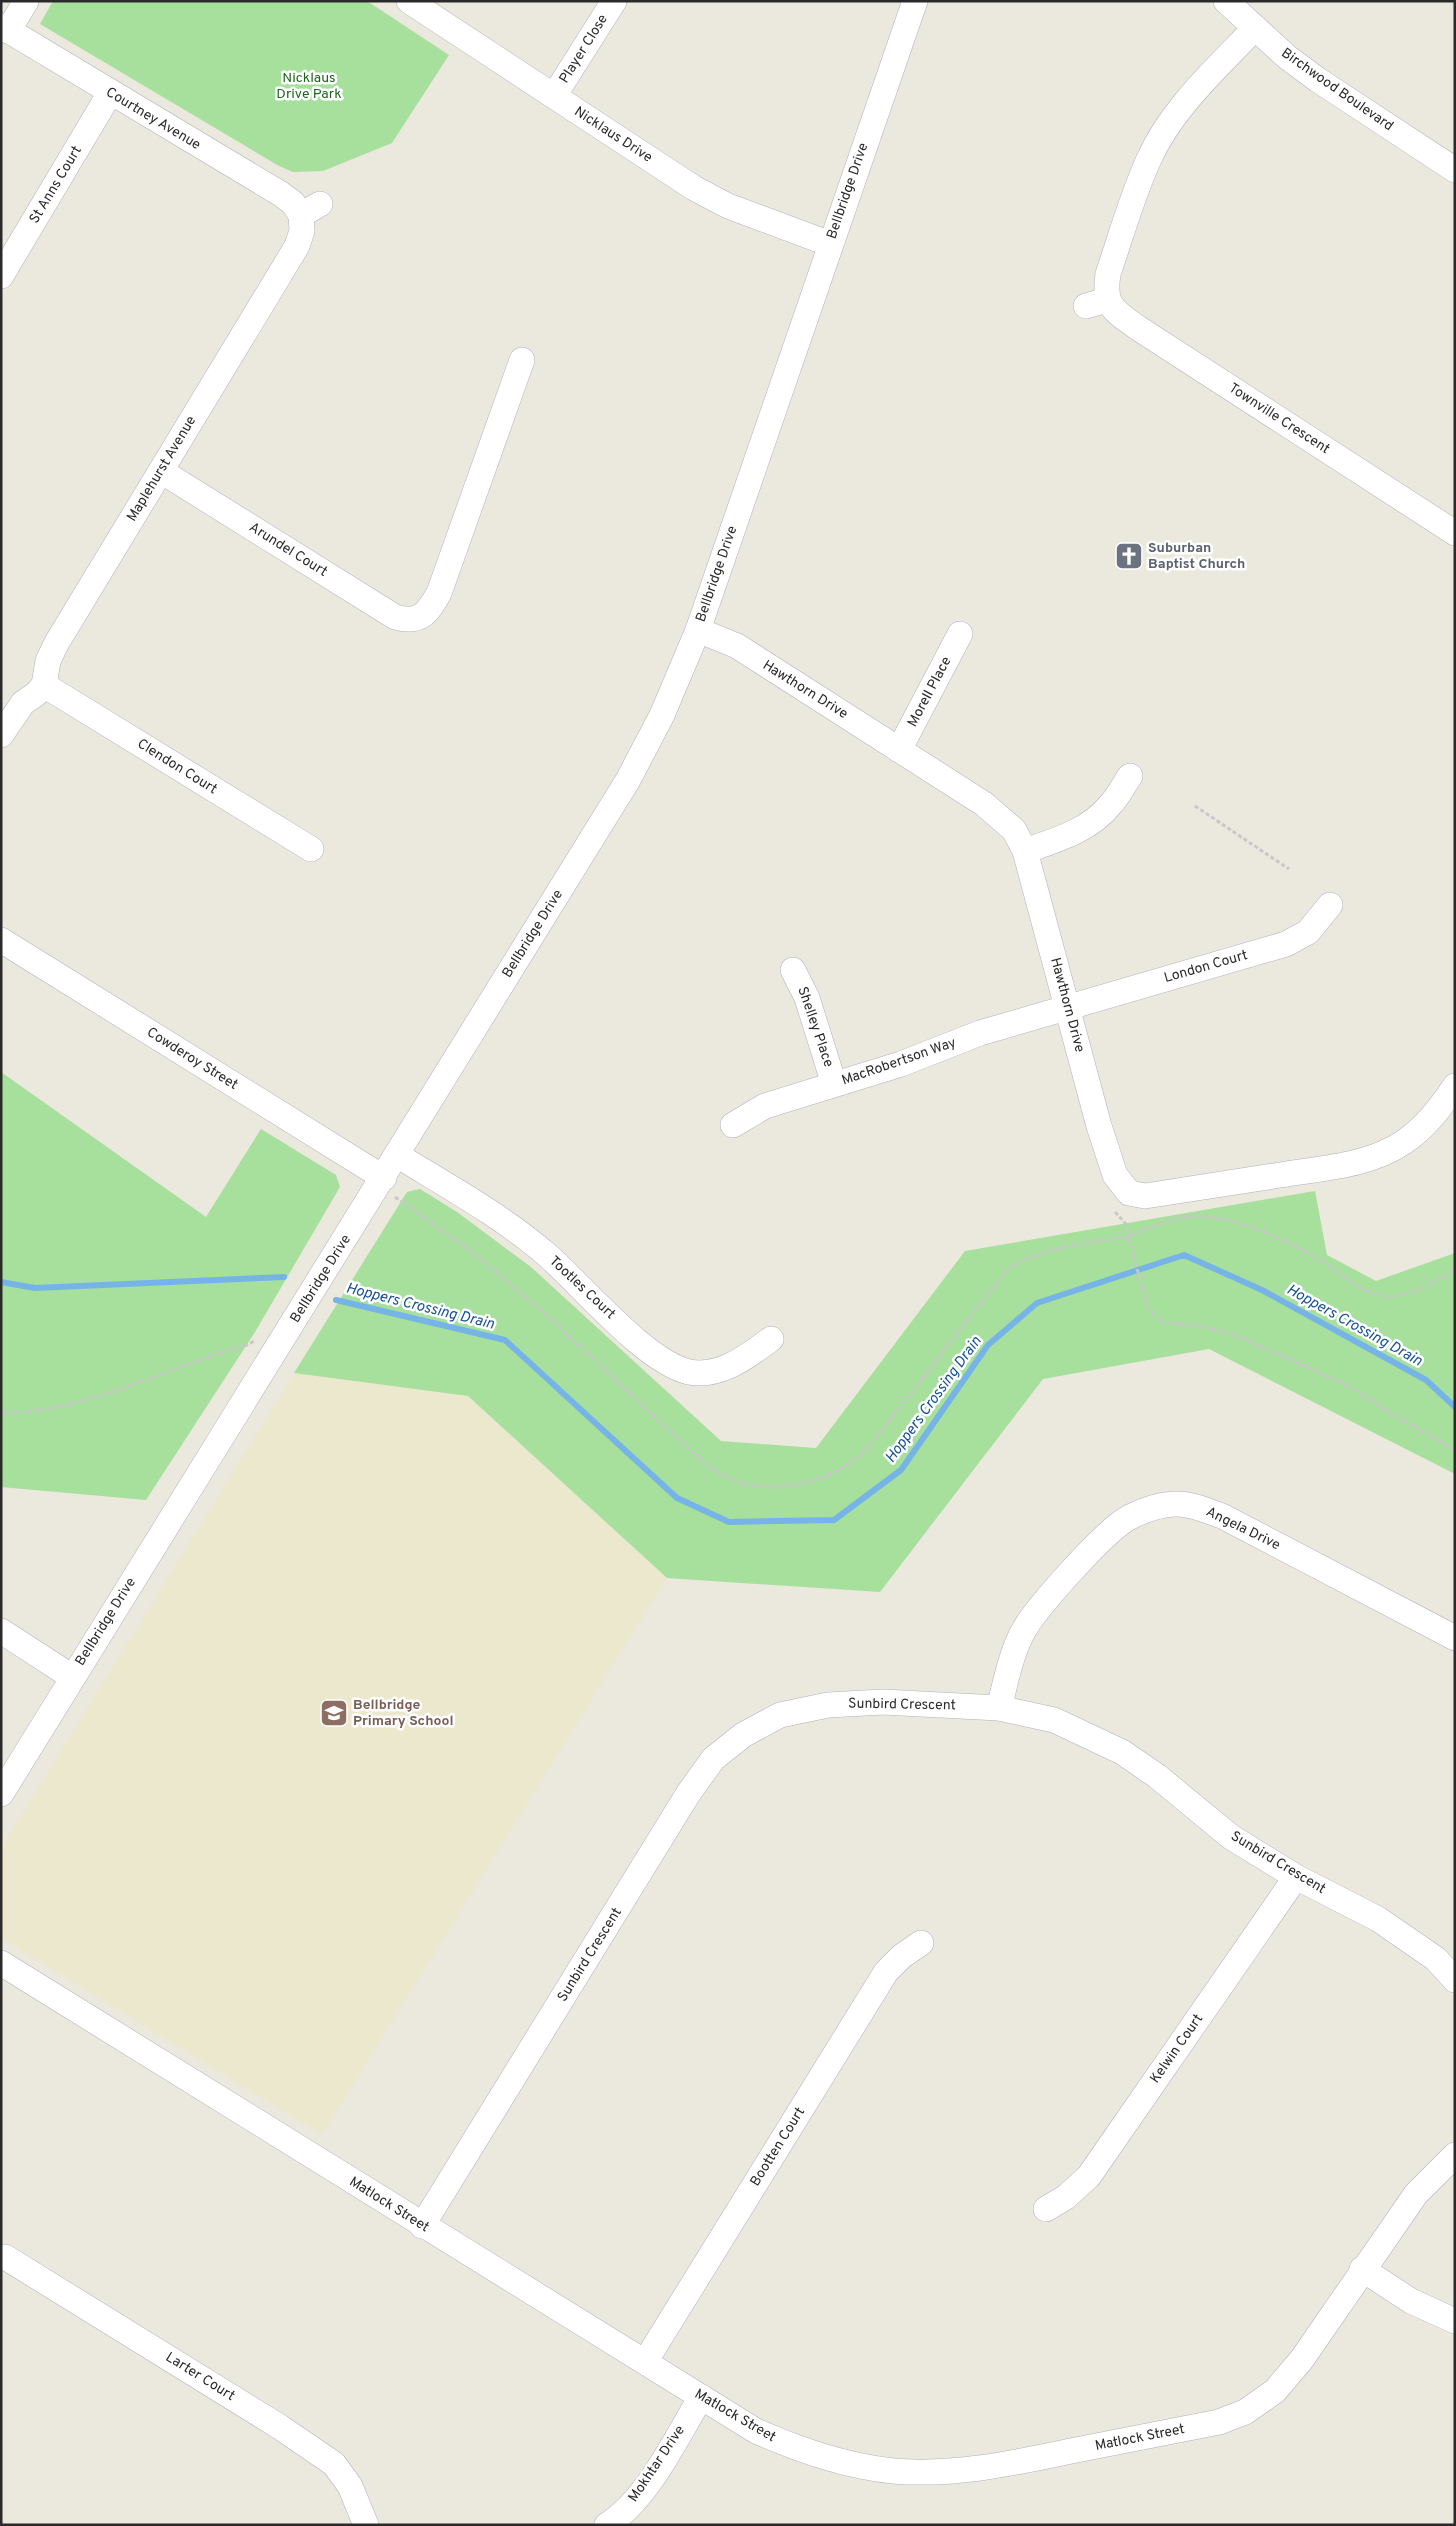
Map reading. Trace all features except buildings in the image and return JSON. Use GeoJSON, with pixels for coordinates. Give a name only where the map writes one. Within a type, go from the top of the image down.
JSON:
{"type":"FeatureCollection","features":[{"type":"Feature","properties":{"kind":"street"},"geometry":{"type":"LineString","coordinates":[[5,29],[26,1]]}},
{"type":"Feature","properties":{"kind":"street","name":"Nicklaus Drive"},"geometry":{"type":"LineString","coordinates":[[409,1],[694,188],[728,206],[830,244]]}},
{"type":"Feature","properties":{"kind":"street","name":"Player Close"},"geometry":{"type":"LineString","coordinates":[[554,96],[614,1]]}},
{"type":"Feature","properties":{"kind":"street","name":"Bellbridge Drive"},"geometry":{"type":"LineString","coordinates":[[1,1794],[384,1178],[628,780],[662,715],[698,630],[915,1]]}},
{"type":"Feature","properties":{"kind":"street","name":"Birchwood Boulevard"},"geometry":{"type":"LineString","coordinates":[[1226,1],[1254,29],[1318,80],[1455,170]]}},
{"type":"Feature","properties":{"kind":"street","name":"Courtney Avenue"},"geometry":{"type":"LineString","coordinates":[[5,29],[293,203],[311,209]]}},
{"type":"Feature","properties":{"kind":"street","name":"Townville Crescent"},"geometry":{"type":"LineString","coordinates":[[1254,29],[1198,87],[1169,124],[1149,158],[1108,274],[1106,288],[1096,303],[1115,311],[1138,328],[1455,533]]}},
{"type":"Feature","properties":{"kind":"street","name":"St Anns Court"},"geometry":{"type":"LineString","coordinates":[[1,276],[110,93]]}},
{"type":"Feature","properties":{"kind":"street","name":"Maplehurst Avenue"},"geometry":{"type":"LineString","coordinates":[[44,685],[48,661],[56,644],[297,246],[311,209]]}},
{"type":"Feature","properties":{"kind":"street","name":"Arundel Court"},"geometry":{"type":"LineString","coordinates":[[161,471],[395,617],[406,620],[422,629],[429,609],[439,593],[522,360]]}},
{"type":"Feature","properties":{"kind":"street","name":"Hawthorn Drive"},"geometry":{"type":"LineString","coordinates":[[698,630],[737,646],[984,804],[1014,830],[1025,851],[1099,1126],[1115,1176],[1123,1188],[1137,1196],[1348,1164],[1383,1154],[1404,1142],[1424,1126],[1443,1105],[1455,1086]]}},
{"type":"Feature","properties":{"kind":"street","name":"Morell Place"},"geometry":{"type":"LineString","coordinates":[[899,750],[960,634]]}},
{"type":"Feature","properties":{"kind":"street"},"geometry":{"type":"LineString","coordinates":[[1,736],[23,703],[36,694],[44,685]]}},
{"type":"Feature","properties":{"kind":"street","name":"Clendon Court"},"geometry":{"type":"LineString","coordinates":[[44,685],[310,849]]}},
{"type":"Feature","properties":{"kind":"street"},"geometry":{"type":"LineString","coordinates":[[1025,851],[1072,834],[1095,820],[1111,805],[1130,776]]}},
{"type":"Feature","properties":{"kind":"street","name":"London Court"},"geometry":{"type":"LineString","coordinates":[[1068,1007],[1286,944],[1308,932],[1330,905]]}},
{"type":"Feature","properties":{"kind":"street","name":"Cowderoy Street"},"geometry":{"type":"LineString","coordinates":[[1,940],[384,1178]]}},
{"type":"Feature","properties":{"kind":"street","name":"Shelley Place"},"geometry":{"type":"LineString","coordinates":[[793,970],[807,998],[834,1084]]}},
{"type":"Feature","properties":{"kind":"street","name":"MacRobertson Way"},"geometry":{"type":"LineString","coordinates":[[733,1125],[764,1106],[900,1064],[980,1033],[1068,1007]]}},
{"type":"Feature","properties":{"kind":"street","name":"Tootles Court"},"geometry":{"type":"LineString","coordinates":[[398,1155],[480,1207],[545,1253],[646,1348],[667,1364],[690,1372],[710,1373],[737,1361],[771,1339]]}},
{"type":"Feature","properties":{"kind":"street","name":"Angela Drive"},"geometry":{"type":"LineString","coordinates":[[1000,1708],[1010,1666],[1025,1628],[1048,1597],[1110,1533],[1128,1518],[1152,1508],[1178,1504],[1197,1507],[1222,1516],[1455,1638]]}},
{"type":"Feature","properties":{"kind":"street"},"geometry":{"type":"LineString","coordinates":[[1,1631],[72,1677]]}},
{"type":"Feature","properties":{"kind":"street","name":"Sunbird Crescent"},"geometry":{"type":"LineString","coordinates":[[422,2226],[688,1794],[713,1760],[743,1735],[780,1716],[828,1705],[883,1702],[1000,1708],[1054,1720],[1122,1752],[1157,1776],[1231,1836],[1296,1877],[1378,1919],[1436,1959],[1455,1980]]}},
{"type":"Feature","properties":{"kind":"street","name":"Kelwin Court"},"geometry":{"type":"LineString","coordinates":[[1046,2209],[1066,2197],[1089,2176],[1296,1877]]}},
{"type":"Feature","properties":{"kind":"street","name":"Bootten Court"},"geometry":{"type":"LineString","coordinates":[[645,2362],[886,1972],[902,1956],[922,1943]]}},
{"type":"Feature","properties":{"kind":"street","name":"Matlock Street"},"geometry":{"type":"LineString","coordinates":[[1,1963],[422,2226],[756,2431],[806,2452],[851,2464],[893,2470],[941,2472],[990,2468],[1219,2422],[1245,2412],[1275,2391],[1302,2359],[1362,2269],[1416,2194],[1455,2155]]}},
{"type":"Feature","properties":{"kind":"street","name":"Larter Court"},"geometry":{"type":"LineString","coordinates":[[5,2257],[280,2427],[334,2464],[350,2486],[366,2525]]}},
{"type":"Feature","properties":{"kind":"street"},"geometry":{"type":"LineString","coordinates":[[1362,2269],[1411,2301],[1455,2321]]}},
{"type":"Feature","properties":{"kind":"street","name":"Mokhtar Drive"},"geometry":{"type":"LineString","coordinates":[[607,2525],[630,2505],[646,2486],[701,2397]]}},
{"type":"Feature","properties":{"kind":"path"},"geometry":{"type":"LineString","coordinates":[[1195,806],[1289,869]]}},
{"type":"Feature","properties":{"kind":"path"},"geometry":{"type":"LineString","coordinates":[[1113,1209],[1126,1224],[1128,1236],[1186,1217],[1222,1220],[1247,1226],[1310,1255],[1365,1292],[1379,1296],[1407,1295],[1455,1270]]}},
{"type":"Feature","properties":{"kind":"shaded area","name":"Bellbridge Primary School"},"geometry":{"type":"Polygon","coordinates":[[[294,1373],[468,1396],[667,1578],[322,2135],[1,1938],[1,1848],[294,1373]]]}},
{"type":"Feature","properties":{"kind":"green space","name":"Nicklaus Drive Park"},"geometry":{"type":"Polygon","coordinates":[[[53,1],[367,1],[449,55],[392,143],[323,171],[293,172],[279,166],[40,24],[53,1]]]}},
{"type":"Feature","properties":{"kind":"green space"},"geometry":{"type":"Polygon","coordinates":[[[1,1072],[206,1217],[261,1129],[336,1175],[340,1187],[255,1332],[146,1500],[1,1487],[1,1072]]]}},
{"type":"Feature","properties":{"kind":"green space"},"geometry":{"type":"Polygon","coordinates":[[[420,1189],[457,1212],[531,1267],[721,1441],[816,1448],[965,1251],[1315,1191],[1327,1255],[1376,1281],[1455,1253],[1455,1474],[1209,1349],[1043,1379],[880,1592],[667,1578],[468,1396],[294,1373],[407,1192],[420,1189]]]}},
{"type":"Feature","properties":{"kind":"waterway","name":"Hoppers Crossing Drain"},"geometry":{"type":"LineString","coordinates":[[336,1300],[505,1340],[677,1498],[729,1522],[834,1520],[901,1470],[988,1345],[1037,1303],[1184,1255],[1262,1290],[1426,1380],[1455,1407]]}},
{"type":"Feature","properties":{"kind":"waterway","name":"Hoppers Crossing Drain"},"geometry":{"type":"LineString","coordinates":[[1,1282],[35,1288],[284,1277]]}},
{"type":"Feature","properties":{"kind":"place","name":"Suburban Baptist Church"},"geometry":{"type":"Point","coordinates":[1129,556]}},
{"type":"Feature","properties":{"kind":"place","name":"Bellbridge Primary School"},"geometry":{"type":"Point","coordinates":[334,1713]}}]}
